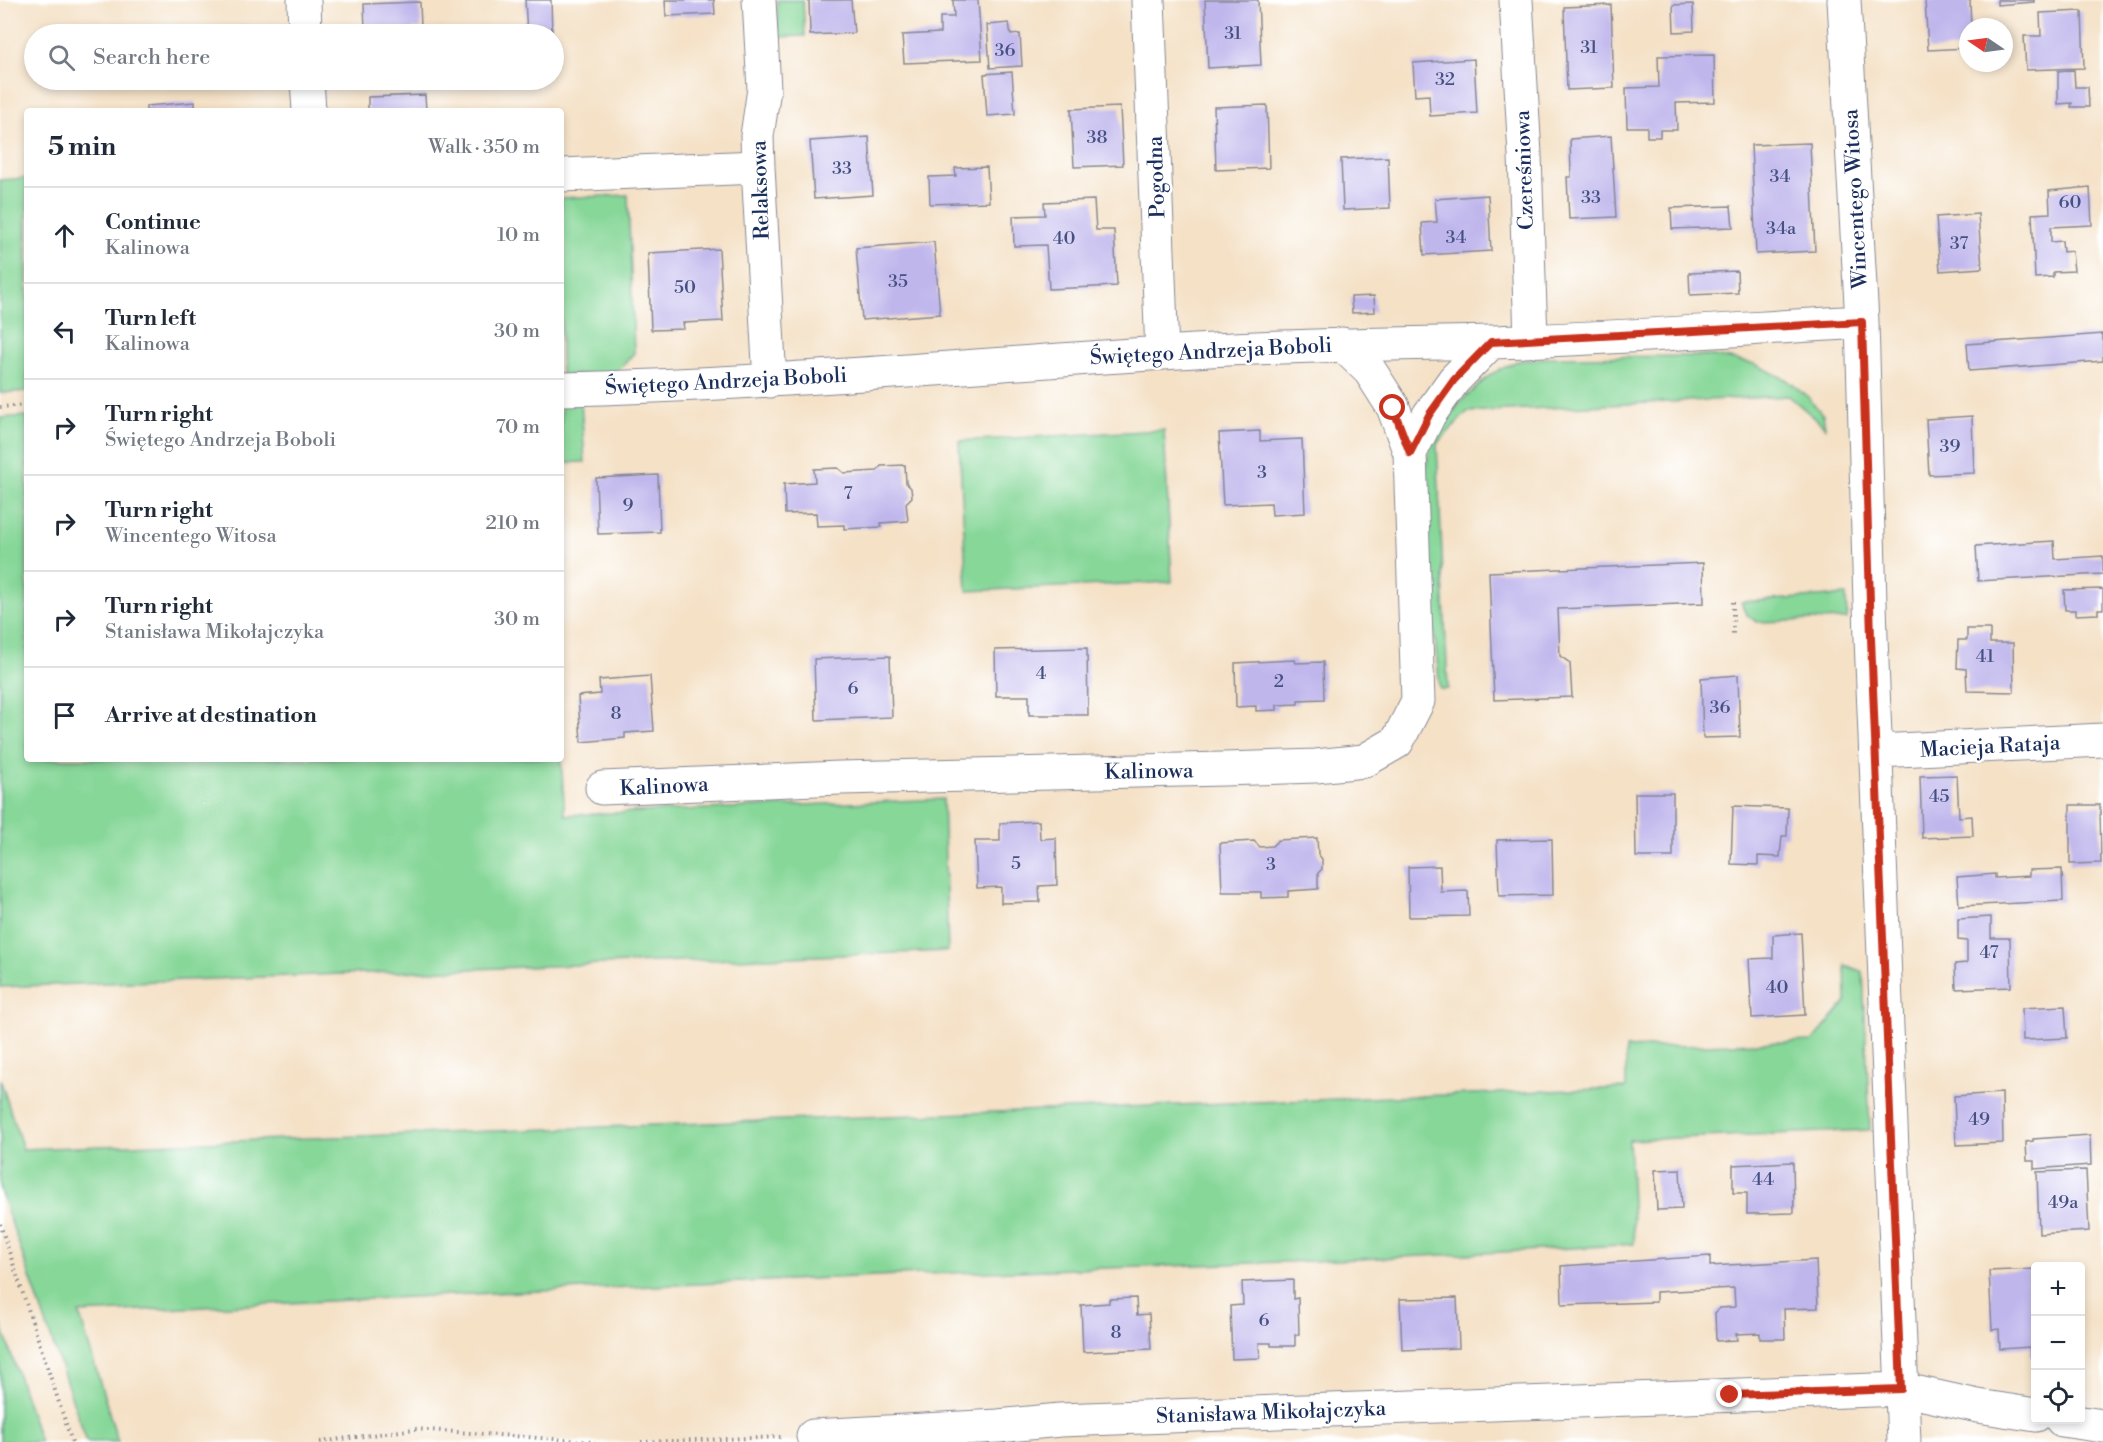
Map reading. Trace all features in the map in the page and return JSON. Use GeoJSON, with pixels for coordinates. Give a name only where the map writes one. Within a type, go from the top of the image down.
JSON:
{"type":"FeatureCollection","features":[{"type":"Feature","properties":{"kind":"street"},"geometry":{"type":"LineString","coordinates":[[303,0],[304,24]]}},
{"type":"Feature","properties":{"kind":"street","name":"Relaksowa"},"geometry":{"type":"LineString","coordinates":[[759,0],[764,89],[757,136],[770,381]]}},
{"type":"Feature","properties":{"kind":"street","name":"Pogodna"},"geometry":{"type":"LineString","coordinates":[[1148,0],[1162,353]]}},
{"type":"Feature","properties":{"kind":"street","name":"Czereśniowa"},"geometry":{"type":"LineString","coordinates":[[1516,0],[1525,155],[1531,340]]}},
{"type":"Feature","properties":{"kind":"street","name":"Wincentego Witosa"},"geometry":{"type":"LineString","coordinates":[[1844,0],[1862,322],[1871,638],[1904,1442]]}},
{"type":"Feature","properties":{"kind":"street"},"geometry":{"type":"LineString","coordinates":[[308,90],[309,108]]}},
{"type":"Feature","properties":{"kind":"street"},"geometry":{"type":"LineString","coordinates":[[564,175],[758,167]]}},
{"type":"Feature","properties":{"kind":"street","name":"Świętego Andrzeja Boboli"},"geometry":{"type":"LineString","coordinates":[[564,389],[666,387],[770,381],[1162,353],[1342,344],[1491,342],[1862,322]]}},
{"type":"Feature","properties":{"kind":"street","name":"Kalinowa"},"geometry":{"type":"LineString","coordinates":[[1410,453],[1429,415],[1448,388],[1491,342]]}},
{"type":"Feature","properties":{"kind":"street","name":"Kalinowa"},"geometry":{"type":"LineString","coordinates":[[602,789],[840,778],[1270,767],[1364,761],[1397,742],[1418,700],[1410,453],[1393,408],[1370,371],[1342,344]]}},
{"type":"Feature","properties":{"kind":"street","name":"Macieja Rataja"},"geometry":{"type":"LineString","coordinates":[[1877,751],[2103,741]]}},
{"type":"Feature","properties":{"kind":"street","name":"Stanisława Mikołajczyka"},"geometry":{"type":"LineString","coordinates":[[813,1436],[998,1426],[1060,1420],[1901,1389],[1978,1406],[2031,1414]]}},
{"type":"Feature","properties":{"kind":"street"},"geometry":{"type":"LineString","coordinates":[[2085,1423],[2103,1426]]}},
{"type":"Feature","properties":{"kind":"path"},"geometry":{"type":"LineString","coordinates":[[0,407],[24,405]]}},
{"type":"Feature","properties":{"kind":"path"},"geometry":{"type":"LineString","coordinates":[[1733,602],[1733,636]]}},
{"type":"Feature","properties":{"kind":"path"},"geometry":{"type":"LineString","coordinates":[[0,1224],[72,1442]]}},
{"type":"Feature","properties":{"kind":"path"},"geometry":{"type":"LineString","coordinates":[[320,1442],[416,1429],[595,1442]]}},
{"type":"Feature","properties":{"kind":"path"},"geometry":{"type":"LineString","coordinates":[[641,1442],[813,1436]]}},
{"type":"Feature","properties":{"kind":"green space"},"geometry":{"type":"Polygon","coordinates":[[[777,0],[803,0],[805,36],[778,37],[777,0]]]}},
{"type":"Feature","properties":{"kind":"green space"},"geometry":{"type":"Polygon","coordinates":[[[24,178],[24,391],[0,393],[0,180],[24,178]]]}},
{"type":"Feature","properties":{"kind":"green space"},"geometry":{"type":"Polygon","coordinates":[[[628,195],[634,353],[616,373],[564,375],[564,198],[628,195]]]}},
{"type":"Feature","properties":{"kind":"green space"},"geometry":{"type":"Polygon","coordinates":[[[1714,356],[1755,364],[1787,380],[1807,396],[1823,415],[1825,427],[1789,396],[1467,412],[1437,444],[1448,689],[1440,689],[1428,571],[1424,479],[1430,444],[1458,404],[1491,374],[1517,361],[1553,357],[1714,356]]]}},
{"type":"Feature","properties":{"kind":"green space"},"geometry":{"type":"Polygon","coordinates":[[[564,403],[581,403],[585,462],[564,463],[564,403]]]}},
{"type":"Feature","properties":{"kind":"green space"},"geometry":{"type":"Polygon","coordinates":[[[24,416],[24,762],[561,762],[565,815],[943,799],[948,951],[0,987],[0,418],[24,416]]]}},
{"type":"Feature","properties":{"kind":"green space"},"geometry":{"type":"Polygon","coordinates":[[[1164,430],[1172,582],[967,591],[959,441],[1164,430]]]}},
{"type":"Feature","properties":{"kind":"green space"},"geometry":{"type":"Polygon","coordinates":[[[1846,595],[1847,619],[1757,622],[1746,614],[1741,602],[1846,595]]]}},
{"type":"Feature","properties":{"kind":"green space"},"geometry":{"type":"Polygon","coordinates":[[[1845,965],[1863,972],[1870,1130],[1629,1140],[1634,1244],[1358,1259],[797,1279],[79,1313],[118,1442],[87,1442],[0,1190],[0,1079],[23,1149],[1626,1088],[1626,1048],[1813,1041],[1846,1002],[1845,965]]]}},
{"type":"Feature","properties":{"kind":"green space"},"geometry":{"type":"Polygon","coordinates":[[[0,1320],[40,1442],[0,1442],[0,1320]]]}},
{"type":"Feature","properties":{"kind":"building"},"geometry":{"type":"Polygon","coordinates":[[[525,0],[551,0],[552,24],[526,24],[525,0]]]}},
{"type":"Feature","properties":{"kind":"building"},"geometry":{"type":"Polygon","coordinates":[[[665,0],[714,0],[715,14],[666,16],[665,0]]]}},
{"type":"Feature","properties":{"kind":"building"},"geometry":{"type":"Polygon","coordinates":[[[809,0],[851,0],[854,33],[810,35],[809,0]]]}},
{"type":"Feature","properties":{"kind":"building"},"geometry":{"type":"Polygon","coordinates":[[[953,0],[978,0],[982,60],[904,63],[902,35],[940,33],[940,17],[954,17],[953,0]]]}},
{"type":"Feature","properties":{"kind":"building"},"geometry":{"type":"Polygon","coordinates":[[[1205,0],[1258,0],[1261,65],[1208,68],[1205,0]]]}},
{"type":"Feature","properties":{"kind":"building"},"geometry":{"type":"Polygon","coordinates":[[[1925,0],[1970,0],[1971,18],[1959,18],[1959,48],[1928,50],[1925,0]]]}},
{"type":"Feature","properties":{"kind":"building"},"geometry":{"type":"Polygon","coordinates":[[[1997,0],[2034,0],[2034,2],[1997,5],[1997,0]]]}},
{"type":"Feature","properties":{"kind":"building"},"geometry":{"type":"Polygon","coordinates":[[[420,2],[421,24],[365,24],[364,4],[420,2]]]}},
{"type":"Feature","properties":{"kind":"building"},"geometry":{"type":"Polygon","coordinates":[[[1693,4],[1694,31],[1674,32],[1673,5],[1693,4]]]}},
{"type":"Feature","properties":{"kind":"building"},"geometry":{"type":"Polygon","coordinates":[[[1611,5],[1614,88],[1567,90],[1564,7],[1611,5]]]}},
{"type":"Feature","properties":{"kind":"building"},"geometry":{"type":"Polygon","coordinates":[[[2082,11],[2084,68],[2026,70],[2024,36],[2041,36],[2040,13],[2082,11]]]}},
{"type":"Feature","properties":{"kind":"building"},"geometry":{"type":"Polygon","coordinates":[[[1009,23],[1011,35],[1020,34],[1022,66],[990,68],[987,25],[1009,23]]]}},
{"type":"Feature","properties":{"kind":"building"},"geometry":{"type":"Polygon","coordinates":[[[1714,55],[1715,102],[1676,103],[1677,130],[1660,130],[1660,137],[1647,137],[1647,127],[1627,127],[1626,88],[1659,87],[1658,56],[1714,55]]]}},
{"type":"Feature","properties":{"kind":"building"},"geometry":{"type":"Polygon","coordinates":[[[1474,59],[1477,113],[1430,116],[1429,95],[1415,96],[1413,63],[1474,59]]]}},
{"type":"Feature","properties":{"kind":"building"},"geometry":{"type":"Polygon","coordinates":[[[2074,70],[2075,87],[2088,87],[2089,107],[2071,107],[2072,103],[2058,104],[2058,71],[2074,70]]]}},
{"type":"Feature","properties":{"kind":"building"},"geometry":{"type":"Polygon","coordinates":[[[1012,72],[1015,114],[987,116],[984,74],[1012,72]]]}},
{"type":"Feature","properties":{"kind":"building"},"geometry":{"type":"Polygon","coordinates":[[[425,95],[426,108],[368,108],[368,97],[425,95]]]}},
{"type":"Feature","properties":{"kind":"building"},"geometry":{"type":"Polygon","coordinates":[[[195,102],[195,108],[146,108],[146,106],[195,102]]]}},
{"type":"Feature","properties":{"kind":"building"},"geometry":{"type":"Polygon","coordinates":[[[1267,105],[1269,168],[1216,170],[1214,107],[1267,105]]]}},
{"type":"Feature","properties":{"kind":"building"},"geometry":{"type":"Polygon","coordinates":[[[1120,107],[1123,165],[1074,167],[1071,109],[1120,107]]]}},
{"type":"Feature","properties":{"kind":"building"},"geometry":{"type":"Polygon","coordinates":[[[1611,136],[1616,217],[1569,219],[1567,177],[1571,177],[1570,139],[1611,136]]]}},
{"type":"Feature","properties":{"kind":"building"},"geometry":{"type":"Polygon","coordinates":[[[869,137],[873,195],[814,199],[810,141],[869,137]]]}},
{"type":"Feature","properties":{"kind":"building"},"geometry":{"type":"Polygon","coordinates":[[[1810,143],[1815,251],[1756,254],[1751,145],[1810,143]]]}},
{"type":"Feature","properties":{"kind":"building"},"geometry":{"type":"Polygon","coordinates":[[[1388,157],[1390,208],[1343,210],[1341,159],[1388,157]]]}},
{"type":"Feature","properties":{"kind":"building"},"geometry":{"type":"Polygon","coordinates":[[[987,167],[989,202],[930,204],[929,177],[956,176],[955,168],[987,167]]]}},
{"type":"Feature","properties":{"kind":"building"},"geometry":{"type":"Polygon","coordinates":[[[2090,187],[2092,225],[2051,227],[2051,242],[2062,241],[2063,252],[2072,251],[2074,271],[2053,272],[2053,277],[2035,278],[2032,214],[2050,213],[2049,191],[2090,187]]]}},
{"type":"Feature","properties":{"kind":"building"},"geometry":{"type":"Polygon","coordinates":[[[1488,195],[1491,251],[1424,255],[1422,223],[1437,222],[1435,199],[1488,195]]]}},
{"type":"Feature","properties":{"kind":"building"},"geometry":{"type":"Polygon","coordinates":[[[1094,200],[1096,230],[1114,230],[1117,286],[1049,289],[1046,245],[1014,246],[1013,216],[1045,215],[1044,202],[1094,200]]]}},
{"type":"Feature","properties":{"kind":"building"},"geometry":{"type":"Polygon","coordinates":[[[1731,206],[1733,227],[1672,229],[1671,208],[1731,206]]]}},
{"type":"Feature","properties":{"kind":"building"},"geometry":{"type":"Polygon","coordinates":[[[1978,214],[1982,268],[1940,271],[1936,217],[1978,214]]]}},
{"type":"Feature","properties":{"kind":"building"},"geometry":{"type":"Polygon","coordinates":[[[934,242],[940,314],[862,320],[856,248],[934,242]]]}},
{"type":"Feature","properties":{"kind":"building"},"geometry":{"type":"Polygon","coordinates":[[[719,249],[723,321],[683,323],[684,329],[651,330],[648,253],[719,249]]]}},
{"type":"Feature","properties":{"kind":"building"},"geometry":{"type":"Polygon","coordinates":[[[1737,271],[1738,293],[1690,295],[1689,273],[1737,271]]]}},
{"type":"Feature","properties":{"kind":"building"},"geometry":{"type":"Polygon","coordinates":[[[1374,296],[1375,312],[1352,313],[1351,297],[1374,296]]]}},
{"type":"Feature","properties":{"kind":"building"},"geometry":{"type":"Polygon","coordinates":[[[2103,334],[2103,361],[1969,371],[1967,344],[2103,334]]]}},
{"type":"Feature","properties":{"kind":"building"},"geometry":{"type":"Polygon","coordinates":[[[1972,416],[1974,473],[1929,475],[1926,419],[1972,416]]]}},
{"type":"Feature","properties":{"kind":"building"},"geometry":{"type":"Polygon","coordinates":[[[1260,431],[1260,441],[1302,439],[1305,513],[1272,515],[1271,503],[1223,505],[1219,433],[1260,431]]]}},
{"type":"Feature","properties":{"kind":"building"},"geometry":{"type":"Polygon","coordinates":[[[905,465],[906,483],[911,488],[912,497],[906,503],[908,521],[881,523],[881,527],[844,529],[844,525],[817,526],[816,513],[785,514],[784,484],[815,482],[814,469],[838,468],[844,473],[877,471],[881,466],[905,465]]]}},
{"type":"Feature","properties":{"kind":"building"},"geometry":{"type":"Polygon","coordinates":[[[658,475],[660,532],[598,534],[596,478],[658,475]]]}},
{"type":"Feature","properties":{"kind":"building"},"geometry":{"type":"Polygon","coordinates":[[[2054,541],[2055,559],[2103,556],[2103,574],[1978,581],[1976,546],[2054,541]]]}},
{"type":"Feature","properties":{"kind":"building"},"geometry":{"type":"Polygon","coordinates":[[[1703,563],[1704,603],[1558,609],[1560,656],[1570,663],[1572,697],[1494,700],[1489,572],[1703,563]]]}},
{"type":"Feature","properties":{"kind":"building"},"geometry":{"type":"Polygon","coordinates":[[[2103,589],[2103,609],[2098,609],[2098,614],[2075,615],[2075,610],[2065,610],[2064,590],[2103,589]]]}},
{"type":"Feature","properties":{"kind":"building"},"geometry":{"type":"Polygon","coordinates":[[[1967,629],[1990,629],[1990,643],[2013,643],[2014,692],[1967,691],[1966,669],[1957,668],[1958,640],[1967,640],[1967,629]]]}},
{"type":"Feature","properties":{"kind":"building"},"geometry":{"type":"Polygon","coordinates":[[[1087,648],[1088,715],[1029,715],[1029,696],[996,696],[995,650],[1087,648]]]}},
{"type":"Feature","properties":{"kind":"building"},"geometry":{"type":"Polygon","coordinates":[[[890,656],[892,717],[816,720],[814,659],[890,656]]]}},
{"type":"Feature","properties":{"kind":"building"},"geometry":{"type":"Polygon","coordinates":[[[1295,660],[1296,663],[1323,662],[1324,699],[1298,700],[1298,704],[1277,705],[1277,710],[1256,711],[1256,706],[1236,707],[1235,663],[1295,660]]]}},
{"type":"Feature","properties":{"kind":"building"},"geometry":{"type":"Polygon","coordinates":[[[1738,675],[1740,737],[1703,738],[1701,678],[1738,675]]]}},
{"type":"Feature","properties":{"kind":"building"},"geometry":{"type":"Polygon","coordinates":[[[650,676],[654,731],[625,733],[625,738],[581,742],[578,696],[600,694],[599,680],[650,676]]]}},
{"type":"Feature","properties":{"kind":"building"},"geometry":{"type":"Polygon","coordinates":[[[1957,775],[1959,817],[1972,816],[1973,836],[1922,838],[1920,776],[1957,775]]]}},
{"type":"Feature","properties":{"kind":"building"},"geometry":{"type":"Polygon","coordinates":[[[1635,793],[1673,793],[1673,857],[1636,857],[1635,793]]]}},
{"type":"Feature","properties":{"kind":"building"},"geometry":{"type":"Polygon","coordinates":[[[2070,805],[2100,805],[2101,863],[2070,864],[2070,805]]]}},
{"type":"Feature","properties":{"kind":"building"},"geometry":{"type":"Polygon","coordinates":[[[1733,806],[1788,808],[1787,836],[1782,836],[1780,857],[1758,856],[1758,865],[1731,864],[1733,806]]]}},
{"type":"Feature","properties":{"kind":"building"},"geometry":{"type":"Polygon","coordinates":[[[1039,821],[1040,839],[1056,838],[1057,885],[1039,886],[1040,902],[1001,903],[1001,887],[977,888],[975,841],[1000,841],[1000,823],[1039,821]]]}},
{"type":"Feature","properties":{"kind":"building"},"geometry":{"type":"Polygon","coordinates":[[[1317,838],[1318,854],[1322,859],[1322,869],[1318,873],[1318,889],[1288,891],[1288,897],[1261,898],[1261,892],[1222,892],[1220,843],[1254,841],[1260,847],[1272,846],[1278,840],[1317,838]]]}},
{"type":"Feature","properties":{"kind":"building"},"geometry":{"type":"Polygon","coordinates":[[[1552,839],[1553,895],[1499,896],[1497,840],[1552,839]]]}},
{"type":"Feature","properties":{"kind":"building"},"geometry":{"type":"Polygon","coordinates":[[[1440,866],[1441,892],[1468,891],[1469,916],[1409,917],[1408,867],[1440,866]]]}},
{"type":"Feature","properties":{"kind":"building"},"geometry":{"type":"Polygon","coordinates":[[[2062,869],[2063,901],[1959,906],[1957,877],[1995,874],[1995,878],[2029,876],[2029,870],[2062,869]]]}},
{"type":"Feature","properties":{"kind":"building"},"geometry":{"type":"Polygon","coordinates":[[[1991,917],[1991,938],[2010,938],[2011,987],[1956,989],[1955,964],[1967,963],[1967,941],[1958,940],[1958,919],[1991,917]]]}},
{"type":"Feature","properties":{"kind":"building"},"geometry":{"type":"Polygon","coordinates":[[[1801,933],[1805,1015],[1752,1018],[1749,959],[1773,958],[1773,935],[1801,933]]]}},
{"type":"Feature","properties":{"kind":"building"},"geometry":{"type":"Polygon","coordinates":[[[2065,1006],[2067,1038],[2023,1040],[2022,1008],[2065,1006]]]}},
{"type":"Feature","properties":{"kind":"building"},"geometry":{"type":"Polygon","coordinates":[[[2002,1093],[2003,1143],[1956,1145],[1954,1096],[2002,1093]]]}},
{"type":"Feature","properties":{"kind":"building"},"geometry":{"type":"Polygon","coordinates":[[[2090,1135],[2091,1165],[2034,1169],[2034,1161],[2027,1161],[2026,1142],[2033,1141],[2033,1139],[2090,1135]]]}},
{"type":"Feature","properties":{"kind":"building"},"geometry":{"type":"Polygon","coordinates":[[[1793,1162],[1794,1213],[1747,1214],[1747,1193],[1733,1193],[1733,1165],[1793,1162]]]}},
{"type":"Feature","properties":{"kind":"building"},"geometry":{"type":"Polygon","coordinates":[[[1680,1169],[1682,1209],[1657,1210],[1655,1170],[1680,1169]]]}},
{"type":"Feature","properties":{"kind":"building"},"geometry":{"type":"Polygon","coordinates":[[[2086,1170],[2089,1231],[2039,1234],[2037,1172],[2086,1170]]]}},
{"type":"Feature","properties":{"kind":"building"},"geometry":{"type":"Polygon","coordinates":[[[1710,1256],[1710,1266],[1816,1260],[1818,1308],[1784,1309],[1785,1339],[1760,1339],[1760,1333],[1736,1334],[1737,1340],[1716,1341],[1715,1313],[1720,1308],[1735,1307],[1734,1288],[1656,1292],[1656,1302],[1562,1305],[1561,1266],[1710,1256]]]}},
{"type":"Feature","properties":{"kind":"building"},"geometry":{"type":"Polygon","coordinates":[[[2031,1269],[2031,1347],[2000,1349],[1999,1329],[1992,1330],[1989,1271],[2031,1269]]]}},
{"type":"Feature","properties":{"kind":"building"},"geometry":{"type":"Polygon","coordinates":[[[1293,1280],[1293,1299],[1298,1298],[1299,1335],[1295,1335],[1295,1346],[1271,1346],[1271,1343],[1259,1343],[1260,1358],[1232,1359],[1230,1306],[1243,1305],[1242,1282],[1293,1280]]]}},
{"type":"Feature","properties":{"kind":"building"},"geometry":{"type":"Polygon","coordinates":[[[1136,1298],[1137,1315],[1149,1314],[1151,1349],[1083,1352],[1081,1305],[1109,1303],[1109,1299],[1136,1298]]]}},
{"type":"Feature","properties":{"kind":"building"},"geometry":{"type":"Polygon","coordinates":[[[1457,1298],[1459,1348],[1402,1350],[1400,1299],[1457,1298]]]}},
{"type":"Feature","properties":{"kind":"route"},"geometry":{"type":"LineString","coordinates":[[1393,408],[1410,453],[1429,415],[1454,380],[1491,342],[1862,322],[1871,638],[1885,943],[1901,1389],[1730,1395]]}}]}
